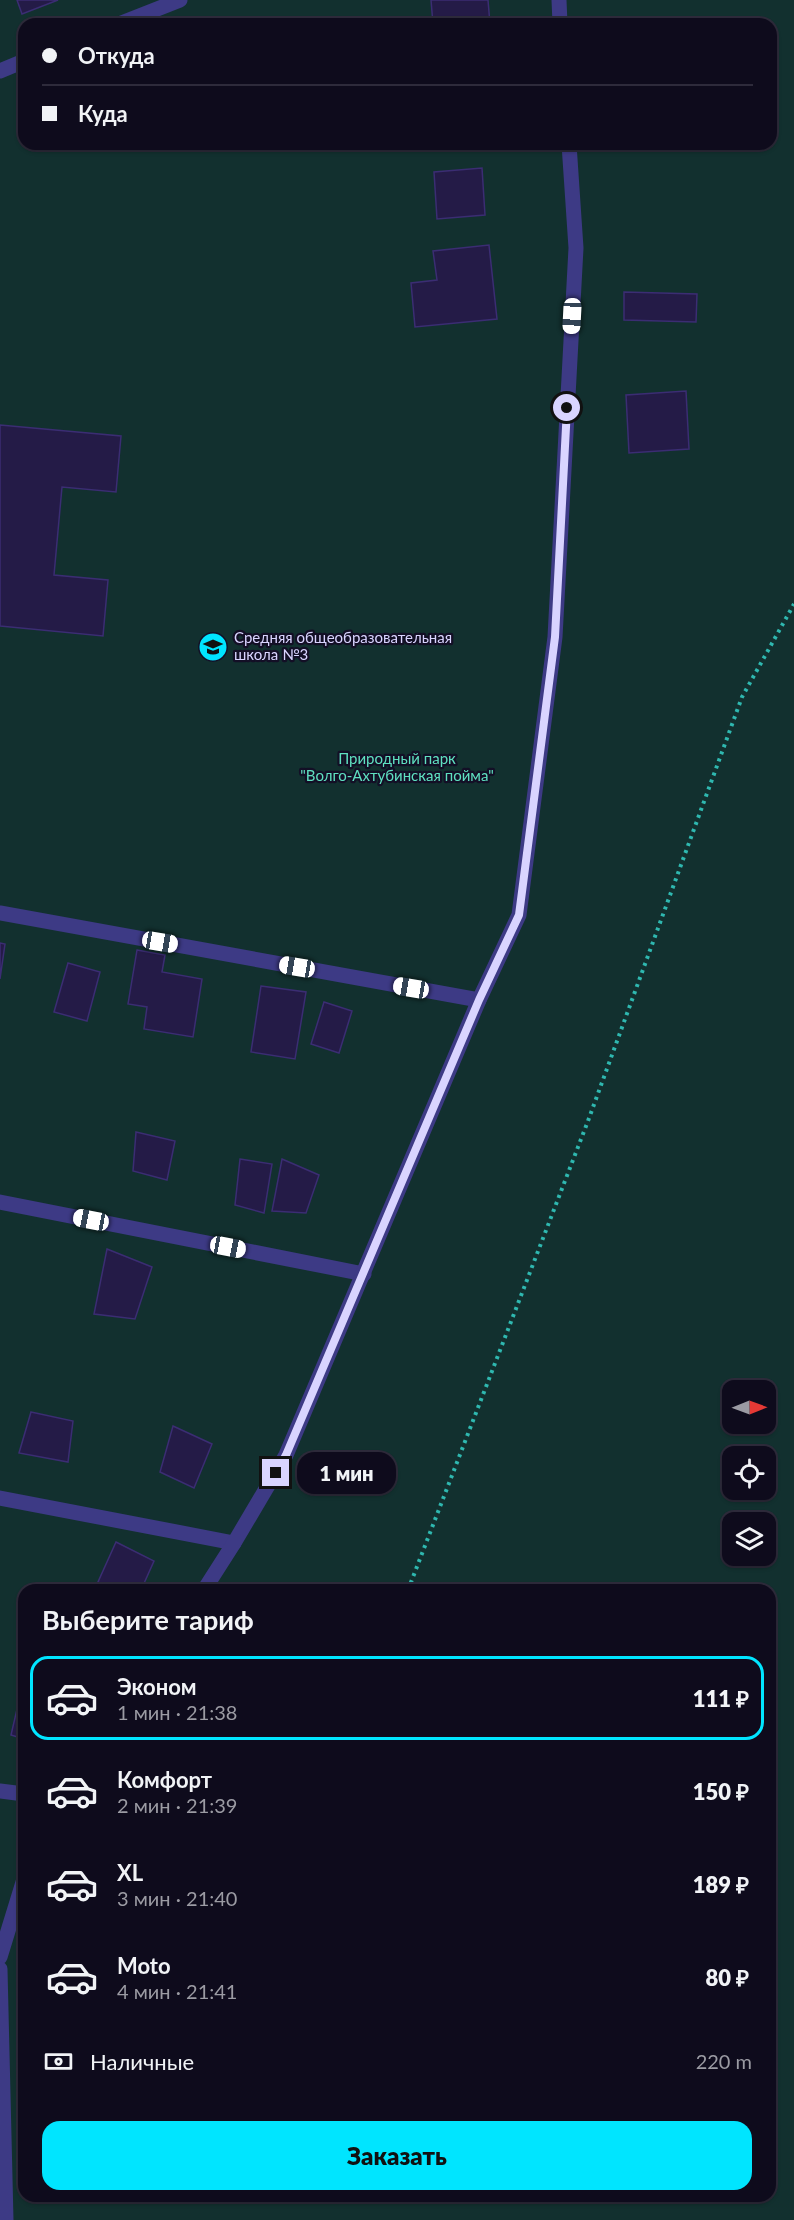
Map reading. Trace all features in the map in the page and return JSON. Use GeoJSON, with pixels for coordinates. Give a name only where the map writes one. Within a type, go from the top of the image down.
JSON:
{"type":"FeatureCollection","features":[{"type":"Feature","properties":{"kind":"street"},"geometry":{"type":"LineString","coordinates":[[134,18],[180,0]]}},
{"type":"Feature","properties":{"kind":"street"},"geometry":{"type":"LineString","coordinates":[[559,0],[560,18]]}},
{"type":"Feature","properties":{"kind":"street"},"geometry":{"type":"LineString","coordinates":[[0,71],[18,64]]}},
{"type":"Feature","properties":{"kind":"street"},"geometry":{"type":"LineString","coordinates":[[208,1584],[286,1455],[479,1000],[519,915],[555,637],[576,248],[569,150]]}},
{"type":"Feature","properties":{"kind":"street"},"geometry":{"type":"LineString","coordinates":[[0,913],[479,1000]]}},
{"type":"Feature","properties":{"kind":"street"},"geometry":{"type":"LineString","coordinates":[[0,1202],[364,1274]]}},
{"type":"Feature","properties":{"kind":"street"},"geometry":{"type":"LineString","coordinates":[[0,1498],[234,1543]]}},
{"type":"Feature","properties":{"kind":"street"},"geometry":{"type":"LineString","coordinates":[[0,1791],[18,1793]]}},
{"type":"Feature","properties":{"kind":"street"},"geometry":{"type":"LineString","coordinates":[[0,1957],[18,1898]]}},
{"type":"Feature","properties":{"kind":"street"},"geometry":{"type":"LineString","coordinates":[[0,1969],[6,2220]]}},
{"type":"Feature","properties":{"kind":"path"},"geometry":{"type":"LineString","coordinates":[[410,1584],[588,1121],[742,697],[794,604]]}},
{"type":"Feature","properties":{"kind":"green space","name":"Природный парк \"Волго-Ахтубинская пойма\""},"geometry":{"type":"Polygon","coordinates":[[[0,0],[794,0],[794,2220],[0,2220],[0,0]]]}},
{"type":"Feature","properties":{"kind":"building"},"geometry":{"type":"Polygon","coordinates":[[[17,0],[58,0],[22,14],[17,0]]]}},
{"type":"Feature","properties":{"kind":"building"},"geometry":{"type":"Polygon","coordinates":[[[431,0],[488,0],[490,18],[432,18],[431,0]]]}},
{"type":"Feature","properties":{"kind":"building"},"geometry":{"type":"Polygon","coordinates":[[[482,168],[485,215],[437,219],[434,172],[482,168]]]}},
{"type":"Feature","properties":{"kind":"building"},"geometry":{"type":"Polygon","coordinates":[[[489,245],[497,319],[415,327],[411,283],[437,280],[433,251],[489,245]]]}},
{"type":"Feature","properties":{"kind":"building"},"geometry":{"type":"Polygon","coordinates":[[[624,292],[697,294],[696,322],[624,320],[624,292]]]}},
{"type":"Feature","properties":{"kind":"building"},"geometry":{"type":"Polygon","coordinates":[[[686,391],[689,449],[629,453],[626,395],[686,391]]]}},
{"type":"Feature","properties":{"kind":"building"},"geometry":{"type":"Polygon","coordinates":[[[0,425],[121,436],[116,492],[62,487],[54,575],[108,580],[103,636],[0,626],[0,425]]]}},
{"type":"Feature","properties":{"kind":"building"},"geometry":{"type":"Polygon","coordinates":[[[0,943],[5,944],[0,979],[0,943]]]}},
{"type":"Feature","properties":{"kind":"building"},"geometry":{"type":"Polygon","coordinates":[[[137,950],[165,955],[162,972],[202,979],[193,1037],[144,1029],[147,1007],[128,1004],[137,950]]]}},
{"type":"Feature","properties":{"kind":"building"},"geometry":{"type":"Polygon","coordinates":[[[68,963],[100,972],[87,1021],[54,1012],[68,963]]]}},
{"type":"Feature","properties":{"kind":"building"},"geometry":{"type":"Polygon","coordinates":[[[261,986],[306,992],[295,1059],[251,1052],[261,986]]]}},
{"type":"Feature","properties":{"kind":"building"},"geometry":{"type":"Polygon","coordinates":[[[324,1002],[352,1011],[339,1053],[311,1044],[324,1002]]]}},
{"type":"Feature","properties":{"kind":"building"},"geometry":{"type":"Polygon","coordinates":[[[136,1132],[175,1141],[167,1180],[133,1171],[136,1132]]]}},
{"type":"Feature","properties":{"kind":"building"},"geometry":{"type":"Polygon","coordinates":[[[240,1159],[272,1164],[264,1213],[235,1205],[240,1159]]]}},
{"type":"Feature","properties":{"kind":"building"},"geometry":{"type":"Polygon","coordinates":[[[282,1159],[319,1175],[306,1213],[272,1211],[282,1159]]]}},
{"type":"Feature","properties":{"kind":"building"},"geometry":{"type":"Polygon","coordinates":[[[107,1249],[152,1267],[135,1319],[94,1314],[107,1249]]]}},
{"type":"Feature","properties":{"kind":"building"},"geometry":{"type":"Polygon","coordinates":[[[31,1412],[73,1421],[68,1462],[19,1453],[31,1412]]]}},
{"type":"Feature","properties":{"kind":"building"},"geometry":{"type":"Polygon","coordinates":[[[173,1426],[212,1444],[194,1488],[160,1472],[173,1426]]]}},
{"type":"Feature","properties":{"kind":"building"},"geometry":{"type":"Polygon","coordinates":[[[116,1542],[154,1561],[144,1584],[102,1584],[98,1582],[116,1542]]]}},
{"type":"Feature","properties":{"kind":"building"},"geometry":{"type":"Polygon","coordinates":[[[18,1705],[18,1737],[11,1735],[18,1705]]]}},
{"type":"Feature","properties":{"kind":"place","name":"Средняя общеобразовательная школа №3"},"geometry":{"type":"Point","coordinates":[213,647]}},
{"type":"Feature","properties":{"kind":"route"},"geometry":{"type":"LineString","coordinates":[[276,1473],[356,1294],[479,1000],[519,915],[555,637],[567,408]]}}]}
